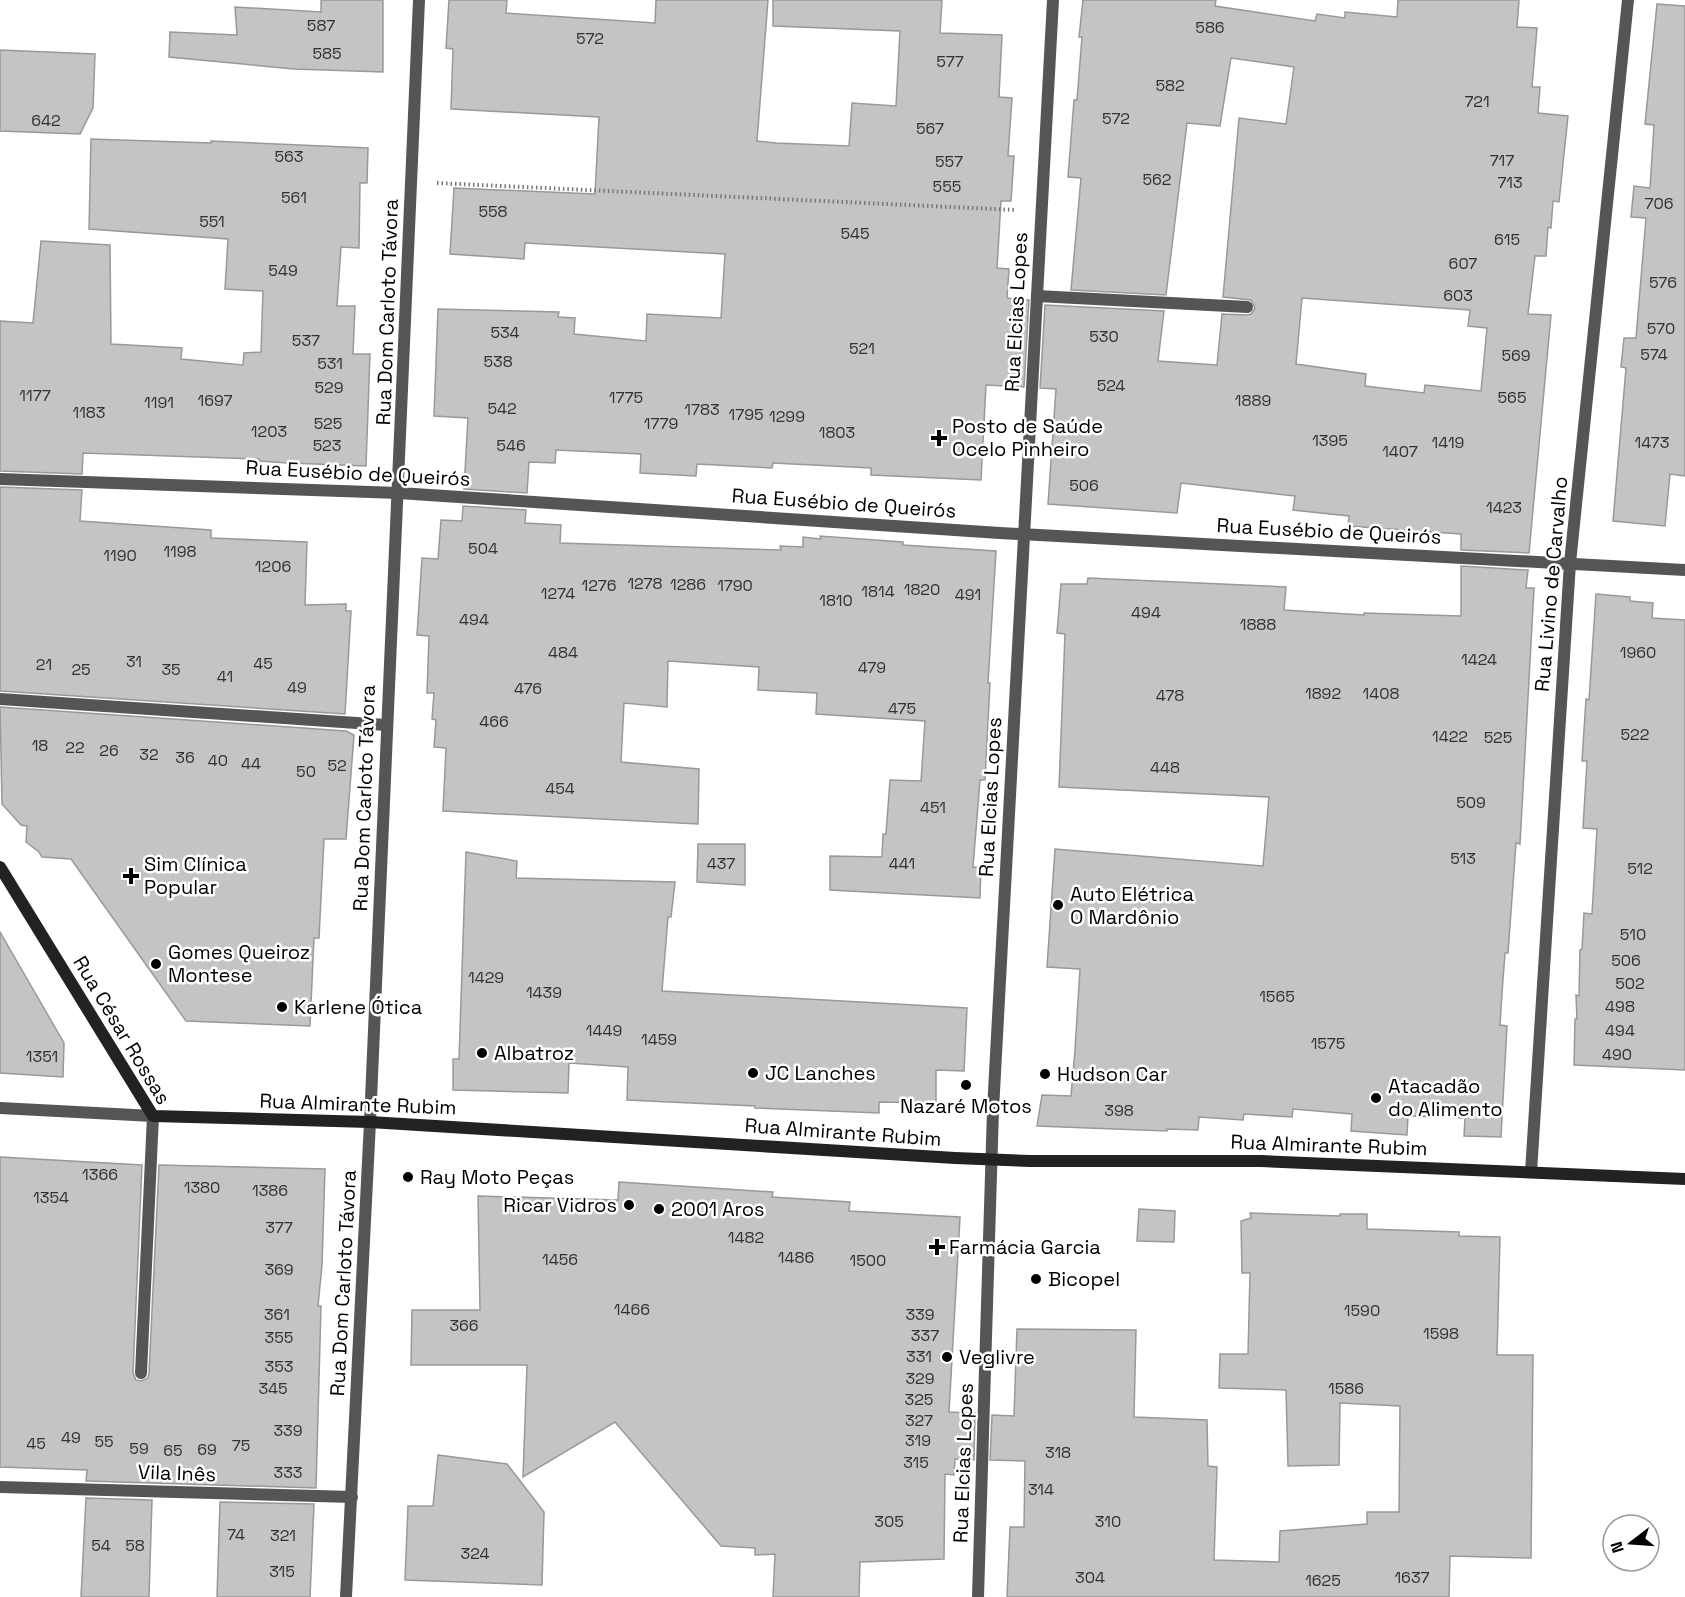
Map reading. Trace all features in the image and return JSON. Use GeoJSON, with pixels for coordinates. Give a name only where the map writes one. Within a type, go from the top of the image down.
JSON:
{"type":"FeatureCollection","features":[{"type":"Feature","properties":{"kind":"main road","name":"Rua César Rossas"},"geometry":{"type":"LineString","coordinates":[[0,867],[153,1116]]}},
{"type":"Feature","properties":{"kind":"main road","name":"Rua Almirante Rubim"},"geometry":{"type":"LineString","coordinates":[[153,1116],[370,1122],[992,1160],[1261,1161],[1685,1179]]}},
{"type":"Feature","properties":{"kind":"street","name":"Rua Dom Carloto Távora"},"geometry":{"type":"LineString","coordinates":[[346,1597],[370,1122],[386,725],[399,493],[419,0]]}},
{"type":"Feature","properties":{"kind":"street","name":"Rua Elcias Lopes"},"geometry":{"type":"LineString","coordinates":[[978,1597],[992,1160],[1053,0]]}},
{"type":"Feature","properties":{"kind":"street","name":"Rua Livino de Carvalho"},"geometry":{"type":"LineString","coordinates":[[1531,1172],[1570,562],[1628,0]]}},
{"type":"Feature","properties":{"kind":"street"},"geometry":{"type":"LineString","coordinates":[[1037,296],[1247,308]]}},
{"type":"Feature","properties":{"kind":"street","name":"Rua Eusébio de Queirós"},"geometry":{"type":"LineString","coordinates":[[0,479],[399,493],[1024,534],[1685,570]]}},
{"type":"Feature","properties":{"kind":"street"},"geometry":{"type":"LineString","coordinates":[[0,699],[386,725]]}},
{"type":"Feature","properties":{"kind":"street","name":"Rua Almirante Rubim"},"geometry":{"type":"LineString","coordinates":[[0,1108],[153,1116]]}},
{"type":"Feature","properties":{"kind":"street","name":"Rua César Rossas"},"geometry":{"type":"LineString","coordinates":[[141,1373],[153,1116]]}},
{"type":"Feature","properties":{"kind":"street","name":"Vila Inês"},"geometry":{"type":"LineString","coordinates":[[0,1487],[352,1497]]}},
{"type":"Feature","properties":{"kind":"path"},"geometry":{"type":"LineString","coordinates":[[412,182],[1041,211]]}},
{"type":"Feature","properties":{"kind":"building"},"geometry":{"type":"Polygon","coordinates":[[[321,0],[383,0],[383,72],[294,69],[169,57],[170,32],[237,35],[235,7],[321,12],[321,0]]]}},
{"type":"Feature","properties":{"kind":"building"},"geometry":{"type":"Polygon","coordinates":[[[449,0],[507,0],[506,13],[655,23],[656,0],[768,0],[757,141],[776,143],[849,146],[852,103],[896,106],[900,31],[773,26],[773,0],[942,0],[940,33],[1002,35],[999,97],[1012,98],[1008,156],[1014,156],[1011,201],[1001,201],[997,268],[1009,269],[1007,298],[1029,300],[1024,387],[986,385],[981,480],[871,475],[871,468],[773,463],[772,468],[697,464],[696,476],[640,473],[641,454],[556,450],[555,463],[529,462],[527,493],[464,489],[468,418],[434,416],[438,309],[559,312],[558,317],[575,318],[574,334],[646,341],[647,314],[721,318],[725,254],[525,243],[524,259],[450,254],[454,188],[595,194],[599,117],[451,109],[453,49],[446,48],[449,0]]]}},
{"type":"Feature","properties":{"kind":"building"},"geometry":{"type":"Polygon","coordinates":[[[1083,0],[1216,0],[1215,6],[1315,21],[1317,14],[1345,18],[1345,12],[1397,17],[1398,0],[1519,0],[1517,27],[1537,28],[1532,87],[1540,87],[1538,113],[1568,116],[1559,202],[1553,201],[1546,256],[1535,256],[1528,314],[1551,315],[1529,553],[1461,550],[1461,534],[1348,526],[1349,516],[1293,510],[1295,496],[1181,483],[1177,513],[1048,504],[1056,389],[1040,388],[1045,305],[1164,311],[1158,361],[1217,365],[1222,314],[1247,315],[1251,314],[1255,308],[1251,300],[1223,297],[1239,118],[1286,124],[1294,67],[1231,58],[1220,126],[1187,123],[1166,295],[1071,290],[1081,178],[1068,177],[1082,37],[1079,37],[1083,0]],[[1302,298],[1296,364],[1366,374],[1365,386],[1424,393],[1425,385],[1481,391],[1487,328],[1468,326],[1470,310],[1302,298]]]}},
{"type":"Feature","properties":{"kind":"building"},"geometry":{"type":"Polygon","coordinates":[[[1657,4],[1685,6],[1685,476],[1670,474],[1665,526],[1613,521],[1626,368],[1621,367],[1624,338],[1636,338],[1646,218],[1631,217],[1634,186],[1650,188],[1654,125],[1645,124],[1657,4]]]}},
{"type":"Feature","properties":{"kind":"building"},"geometry":{"type":"Polygon","coordinates":[[[0,50],[95,54],[93,108],[80,134],[0,131],[0,50]]]}},
{"type":"Feature","properties":{"kind":"building"},"geometry":{"type":"Polygon","coordinates":[[[91,139],[211,143],[211,141],[368,148],[367,183],[360,183],[359,248],[341,247],[337,306],[355,306],[353,354],[370,354],[366,466],[288,463],[259,461],[259,459],[83,453],[82,474],[0,471],[0,321],[33,323],[41,241],[110,245],[111,344],[182,348],[181,359],[243,365],[244,353],[261,352],[263,291],[225,289],[228,239],[89,229],[91,139]]]}},
{"type":"Feature","properties":{"kind":"building"},"geometry":{"type":"Polygon","coordinates":[[[0,487],[82,490],[80,521],[211,530],[211,538],[307,542],[305,605],[346,604],[346,611],[351,611],[345,714],[0,691],[0,487]]]}},
{"type":"Feature","properties":{"kind":"building"},"geometry":{"type":"Polygon","coordinates":[[[463,506],[526,510],[525,523],[561,525],[560,543],[781,550],[780,546],[803,547],[803,537],[821,539],[820,536],[903,542],[903,545],[996,551],[985,780],[980,780],[973,867],[981,868],[980,898],[830,890],[830,856],[882,857],[890,780],[921,781],[925,721],[816,714],[817,693],[758,690],[759,667],[668,661],[667,707],[624,703],[621,762],[699,769],[698,824],[443,811],[446,748],[434,747],[436,720],[432,719],[434,693],[427,693],[429,636],[417,635],[422,558],[438,559],[441,520],[462,521],[463,506]]]}},
{"type":"Feature","properties":{"kind":"building"},"geometry":{"type":"Polygon","coordinates":[[[1461,566],[1528,570],[1526,588],[1534,588],[1520,844],[1516,843],[1500,1025],[1507,1026],[1501,1137],[1464,1136],[1465,1118],[1408,1116],[1407,1135],[1351,1131],[1352,1114],[1293,1109],[1292,1117],[1244,1114],[1243,1120],[1199,1117],[1198,1130],[1037,1126],[1042,1095],[1071,1096],[1075,1050],[1080,969],[1047,967],[1055,849],[1263,866],[1269,797],[1059,787],[1065,634],[1057,633],[1061,584],[1087,584],[1088,578],[1286,587],[1284,610],[1364,615],[1364,613],[1461,616],[1461,566]]]}},
{"type":"Feature","properties":{"kind":"building"},"geometry":{"type":"Polygon","coordinates":[[[1596,594],[1630,597],[1630,601],[1653,603],[1652,618],[1685,620],[1685,1070],[1574,1065],[1580,950],[1582,949],[1584,913],[1592,914],[1597,829],[1583,828],[1587,761],[1582,761],[1586,699],[1589,700],[1596,594]]]}},
{"type":"Feature","properties":{"kind":"building"},"geometry":{"type":"Polygon","coordinates":[[[0,707],[346,731],[354,735],[346,839],[324,839],[319,938],[314,938],[310,1026],[186,1021],[71,859],[42,857],[26,842],[27,826],[21,825],[2,804],[0,707]]]}},
{"type":"Feature","properties":{"kind":"building"},"geometry":{"type":"Polygon","coordinates":[[[698,844],[745,844],[745,885],[697,882],[698,844]]]}},
{"type":"Feature","properties":{"kind":"building"},"geometry":{"type":"Polygon","coordinates":[[[466,852],[517,861],[516,878],[675,882],[671,917],[668,917],[662,991],[967,1008],[964,1071],[936,1070],[936,1103],[879,1102],[879,1113],[627,1100],[628,1067],[569,1063],[568,1093],[453,1090],[453,1059],[459,1059],[466,852]]]}},
{"type":"Feature","properties":{"kind":"building"},"geometry":{"type":"Polygon","coordinates":[[[0,932],[64,1043],[63,1077],[0,1073],[0,932]]]}},
{"type":"Feature","properties":{"kind":"building"},"geometry":{"type":"Polygon","coordinates":[[[0,1157],[142,1165],[133,1373],[136,1380],[141,1381],[148,1378],[149,1373],[159,1165],[325,1169],[322,1265],[318,1306],[321,1306],[316,1488],[86,1481],[87,1470],[0,1467],[0,1157]]]}},
{"type":"Feature","properties":{"kind":"building"},"geometry":{"type":"Polygon","coordinates":[[[619,1182],[773,1192],[772,1197],[850,1202],[849,1211],[960,1217],[949,1412],[975,1413],[974,1460],[955,1459],[954,1475],[945,1474],[944,1559],[860,1562],[859,1597],[773,1597],[775,1554],[755,1555],[755,1548],[721,1546],[615,1422],[523,1477],[527,1365],[411,1365],[412,1310],[480,1310],[478,1196],[618,1200],[619,1182]]]}},
{"type":"Feature","properties":{"kind":"building"},"geometry":{"type":"Polygon","coordinates":[[[1139,1209],[1175,1211],[1174,1242],[1137,1241],[1139,1209]]]}},
{"type":"Feature","properties":{"kind":"building"},"geometry":{"type":"Polygon","coordinates":[[[1250,1213],[1340,1216],[1340,1214],[1367,1214],[1367,1229],[1459,1232],[1459,1236],[1500,1237],[1497,1355],[1533,1355],[1531,1558],[1450,1556],[1449,1597],[1007,1597],[1010,1527],[1024,1527],[1025,1461],[990,1460],[992,1415],[1014,1416],[1017,1329],[1136,1330],[1134,1417],[1207,1420],[1208,1466],[1217,1467],[1214,1560],[1279,1562],[1280,1531],[1367,1524],[1367,1512],[1399,1512],[1400,1406],[1340,1403],[1339,1465],[1288,1466],[1286,1390],[1219,1388],[1220,1354],[1248,1354],[1250,1273],[1242,1273],[1241,1221],[1251,1218],[1250,1213]]]}},
{"type":"Feature","properties":{"kind":"building"},"geometry":{"type":"Polygon","coordinates":[[[438,1455],[507,1464],[544,1512],[542,1585],[405,1580],[408,1506],[433,1506],[438,1455]]]}},
{"type":"Feature","properties":{"kind":"building"},"geometry":{"type":"Polygon","coordinates":[[[86,1498],[152,1500],[149,1597],[81,1597],[86,1498]]]}},
{"type":"Feature","properties":{"kind":"building"},"geometry":{"type":"Polygon","coordinates":[[[220,1502],[314,1504],[310,1597],[217,1597],[220,1502]]]}},
{"type":"Feature","properties":{"kind":"place","name":"Posto de Saúde Ocelo Pinheiro"},"geometry":{"type":"Point","coordinates":[939,438]}},
{"type":"Feature","properties":{"kind":"place","name":"Sim Clínica Popular"},"geometry":{"type":"Point","coordinates":[131,876]}},
{"type":"Feature","properties":{"kind":"place","name":"Auto Elétrica O Mardônio"},"geometry":{"type":"Point","coordinates":[1058,905]}},
{"type":"Feature","properties":{"kind":"place","name":"Gomes Queiroz Montese"},"geometry":{"type":"Point","coordinates":[156,964]}},
{"type":"Feature","properties":{"kind":"place","name":"Karlene Ótica"},"geometry":{"type":"Point","coordinates":[282,1007]}},
{"type":"Feature","properties":{"kind":"place","name":"Albatroz"},"geometry":{"type":"Point","coordinates":[482,1053]}},
{"type":"Feature","properties":{"kind":"place","name":"JC Lanches"},"geometry":{"type":"Point","coordinates":[753,1073]}},
{"type":"Feature","properties":{"kind":"place","name":"Hudson Car"},"geometry":{"type":"Point","coordinates":[1045,1074]}},
{"type":"Feature","properties":{"kind":"place","name":"Nazaré Motos"},"geometry":{"type":"Point","coordinates":[966,1085]}},
{"type":"Feature","properties":{"kind":"place","name":"Atacadão do Alimento"},"geometry":{"type":"Point","coordinates":[1376,1098]}},
{"type":"Feature","properties":{"kind":"place","name":"Ray Moto Peças"},"geometry":{"type":"Point","coordinates":[408,1177]}},
{"type":"Feature","properties":{"kind":"place","name":"Ricar Vidros"},"geometry":{"type":"Point","coordinates":[629,1205]}},
{"type":"Feature","properties":{"kind":"place","name":"2001 Aros"},"geometry":{"type":"Point","coordinates":[659,1209]}},
{"type":"Feature","properties":{"kind":"place","name":"Farmácia Garcia"},"geometry":{"type":"Point","coordinates":[937,1247]}},
{"type":"Feature","properties":{"kind":"place","name":"Bicopel"},"geometry":{"type":"Point","coordinates":[1036,1279]}},
{"type":"Feature","properties":{"kind":"place","name":"Veglivre"},"geometry":{"type":"Point","coordinates":[947,1357]}}]}
